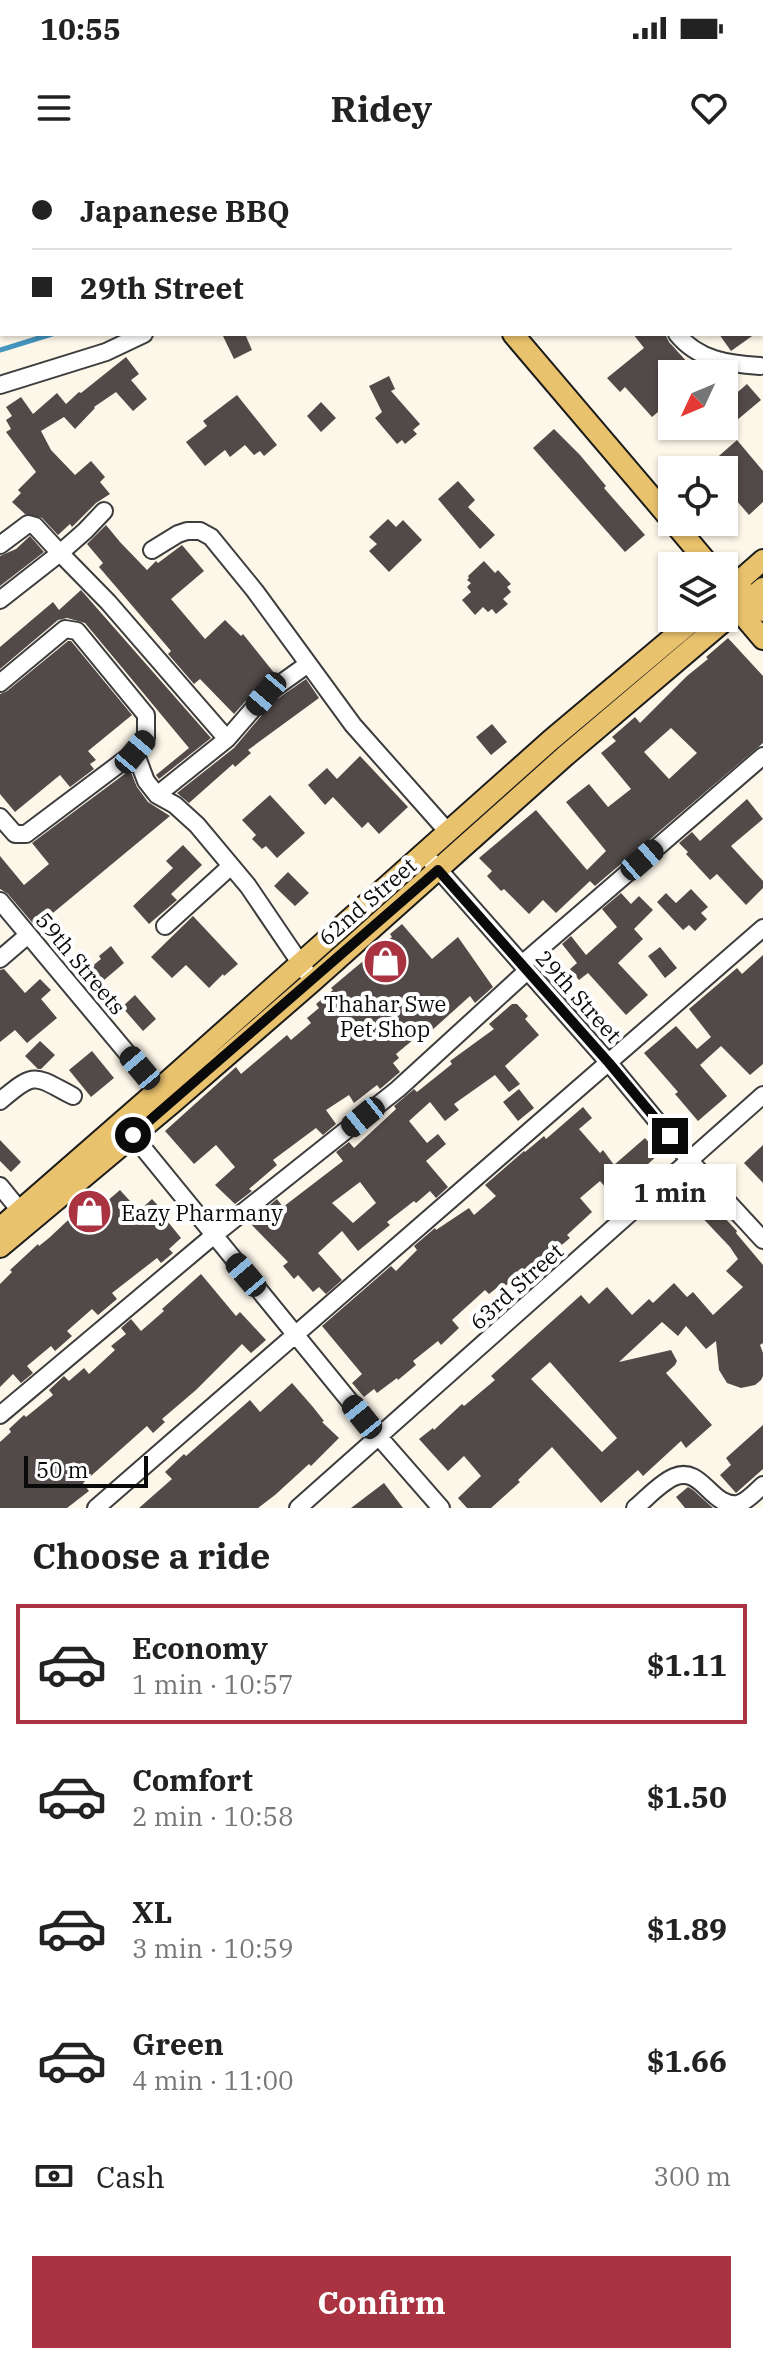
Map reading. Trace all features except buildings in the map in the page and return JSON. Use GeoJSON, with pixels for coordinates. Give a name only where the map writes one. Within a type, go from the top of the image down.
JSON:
{"type":"FeatureCollection","features":[{"type":"Feature","properties":{"kind":"main road"},"geometry":{"type":"LineString","coordinates":[[515,336],[658,503]]}},
{"type":"Feature","properties":{"kind":"main road"},"geometry":{"type":"LineString","coordinates":[[686,536],[700,552]]}},
{"type":"Feature","properties":{"kind":"main road"},"geometry":{"type":"LineString","coordinates":[[738,579],[763,560]]}},
{"type":"Feature","properties":{"kind":"main road"},"geometry":{"type":"LineString","coordinates":[[754,602],[763,639]]}},
{"type":"Feature","properties":{"kind":"main road","name":"62nd Street"},"geometry":{"type":"LineString","coordinates":[[0,1247],[24,1216],[127,1128],[313,981],[565,756],[754,602]]}},
{"type":"Feature","properties":{"kind":"main road","name":"62nd Street"},"geometry":{"type":"LineString","coordinates":[[127,1128],[158,1090],[300,962],[551,740],[679,632]]}},
{"type":"Feature","properties":{"kind":"main road","name":"62nd Street"},"geometry":{"type":"LineString","coordinates":[[0,1228],[24,1216]]}},
{"type":"Feature","properties":{"kind":"street"},"geometry":{"type":"LineString","coordinates":[[0,385],[106,352],[140,336]]}},
{"type":"Feature","properties":{"kind":"street"},"geometry":{"type":"LineString","coordinates":[[679,336],[694,351],[707,357],[762,368]]}},
{"type":"Feature","properties":{"kind":"street"},"geometry":{"type":"LineString","coordinates":[[0,600],[60,553],[104,511]]}},
{"type":"Feature","properties":{"kind":"street"},"geometry":{"type":"LineString","coordinates":[[0,545],[28,524],[35,526],[108,602],[227,739]]}},
{"type":"Feature","properties":{"kind":"street"},"geometry":{"type":"LineString","coordinates":[[152,550],[187,531],[200,531],[211,537],[255,591],[353,725],[448,832]]}},
{"type":"Feature","properties":{"kind":"street"},"geometry":{"type":"LineString","coordinates":[[0,683],[65,629],[77,631],[146,715],[146,738],[135,752],[26,834],[15,834],[0,817]]}},
{"type":"Feature","properties":{"kind":"street"},"geometry":{"type":"LineString","coordinates":[[157,795],[227,739],[266,694],[308,664]]}},
{"type":"Feature","properties":{"kind":"street"},"geometry":{"type":"LineString","coordinates":[[135,752],[146,781],[157,795],[175,805],[197,825],[248,886],[313,981]]}},
{"type":"Feature","properties":{"kind":"street"},"geometry":{"type":"LineString","coordinates":[[0,1415],[213,1236],[398,1089],[524,968],[763,756]]}},
{"type":"Feature","properties":{"kind":"street","name":"29th Street"},"geometry":{"type":"LineString","coordinates":[[424,854],[609,1063],[690,1161],[763,1240]]}},
{"type":"Feature","properties":{"kind":"street"},"geometry":{"type":"LineString","coordinates":[[165,926],[231,866]]}},
{"type":"Feature","properties":{"kind":"street","name":"59th Streets"},"geometry":{"type":"LineString","coordinates":[[0,901],[158,1090]]}},
{"type":"Feature","properties":{"kind":"street"},"geometry":{"type":"LineString","coordinates":[[96,1508],[763,928]]}},
{"type":"Feature","properties":{"kind":"street"},"geometry":{"type":"LineString","coordinates":[[0,959],[28,935]]}},
{"type":"Feature","properties":{"kind":"street"},"geometry":{"type":"LineString","coordinates":[[0,1101],[24,1081],[33,1078],[73,1096]]}},
{"type":"Feature","properties":{"kind":"street","name":"63rd Street"},"geometry":{"type":"LineString","coordinates":[[298,1508],[763,1095]]}},
{"type":"Feature","properties":{"kind":"street"},"geometry":{"type":"LineString","coordinates":[[127,1128],[437,1507]]}},
{"type":"Feature","properties":{"kind":"street"},"geometry":{"type":"LineString","coordinates":[[0,1186],[24,1216]]}},
{"type":"Feature","properties":{"kind":"street"},"geometry":{"type":"LineString","coordinates":[[635,1508],[673,1478],[684,1475],[699,1482],[722,1504],[728,1505],[745,1500],[763,1485]]}},
{"type":"Feature","properties":{"kind":"waterway"},"geometry":{"type":"LineString","coordinates":[[0,350],[46,336]]}},
{"type":"Feature","properties":{"kind":"place","name":"Thahar Swe Pet Shop"},"geometry":{"type":"Point","coordinates":[385,962]}},
{"type":"Feature","properties":{"kind":"place","name":"Eazy Pharmany"},"geometry":{"type":"Point","coordinates":[90,1212]}},
{"type":"Feature","properties":{"kind":"route"},"geometry":{"type":"LineString","coordinates":[[133,1135],[438,870],[670,1136]]}}]}
